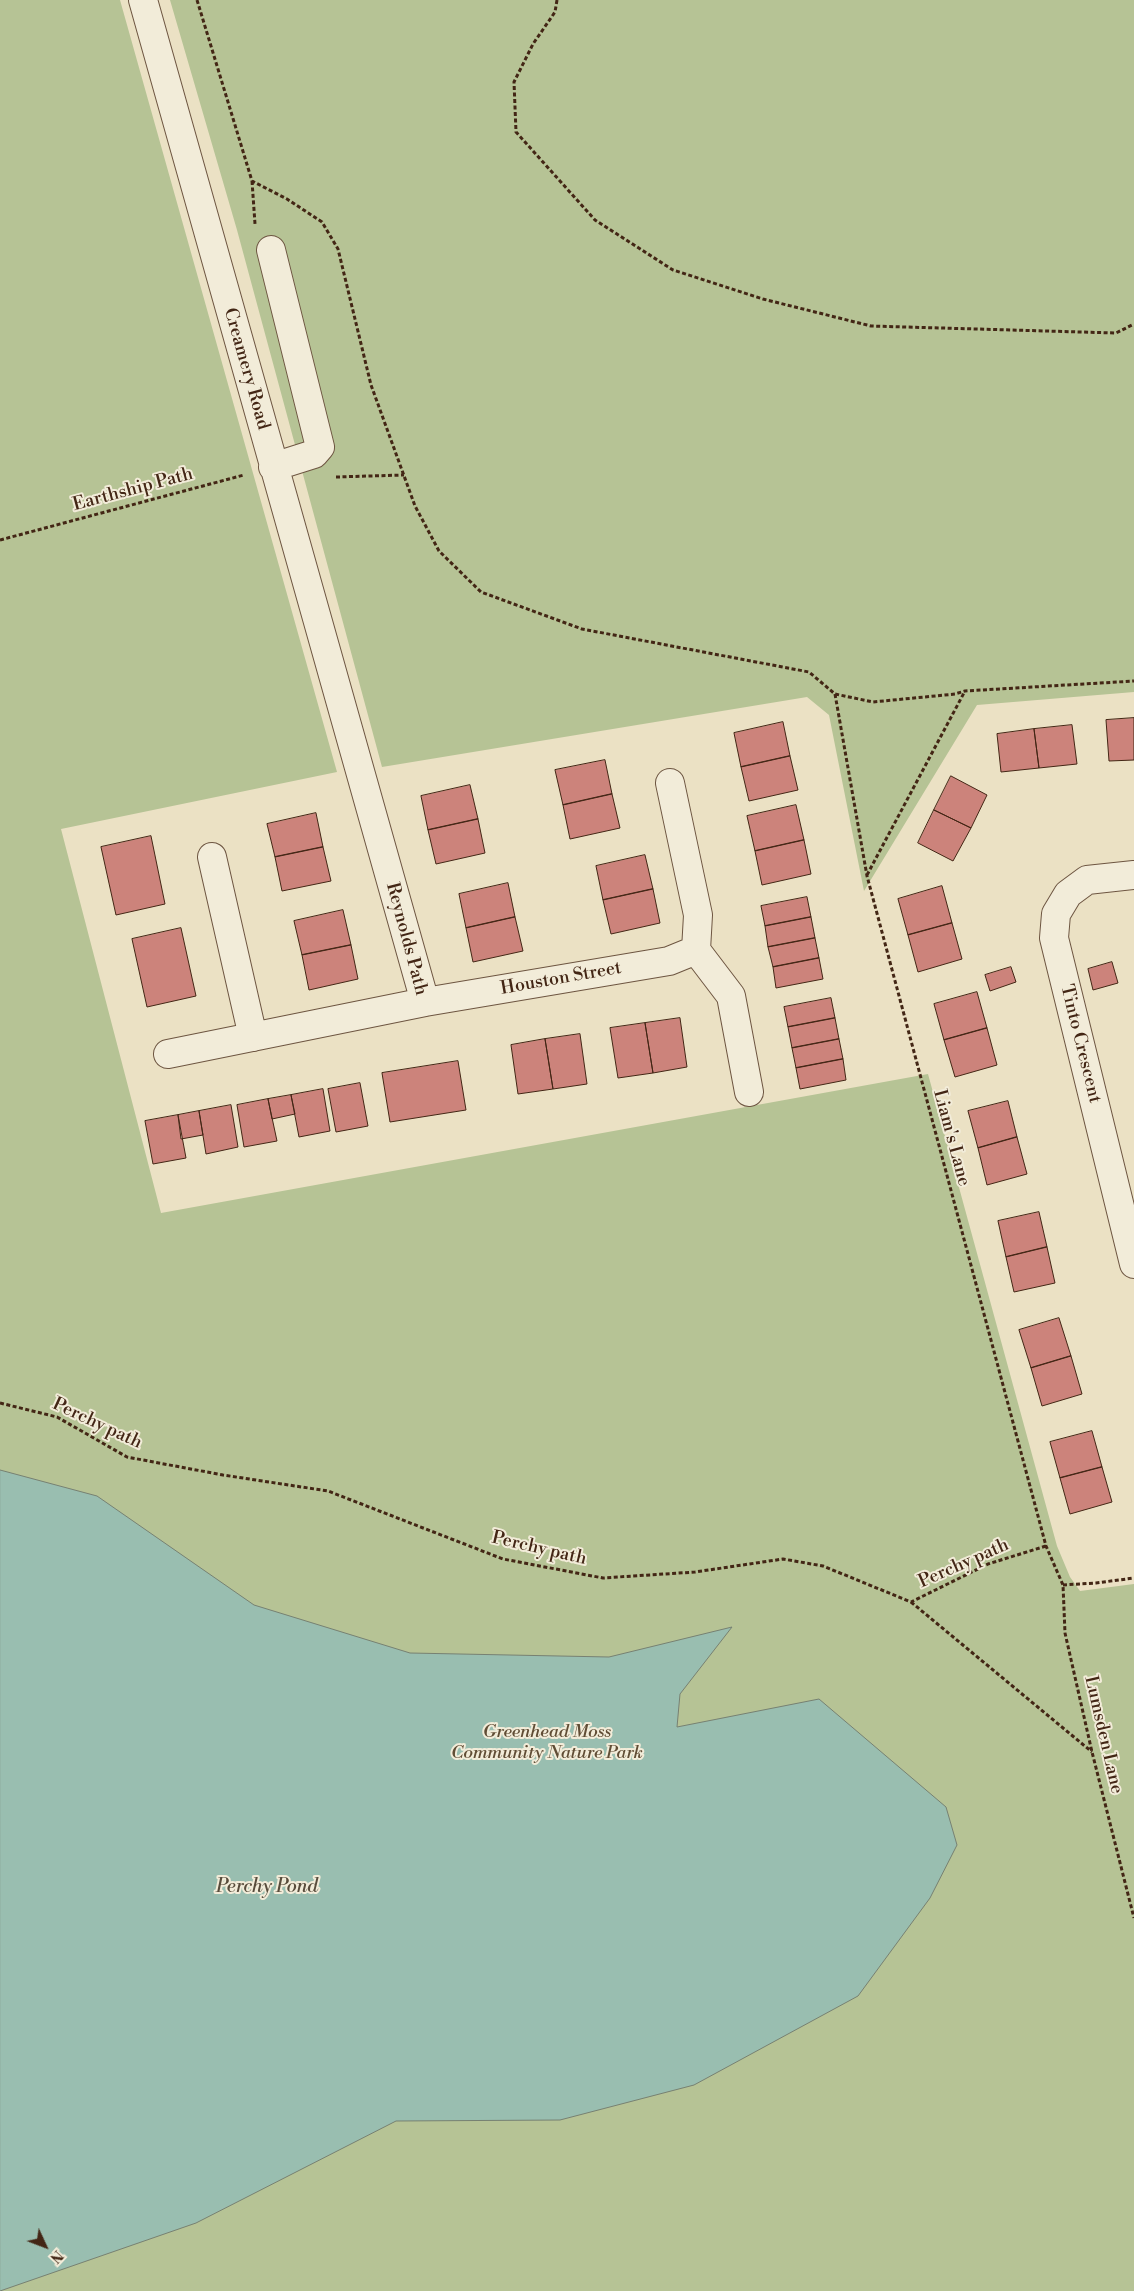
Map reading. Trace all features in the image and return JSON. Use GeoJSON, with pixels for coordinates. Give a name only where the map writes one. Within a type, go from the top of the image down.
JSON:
{"type":"FeatureCollection","features":[{"type":"Feature","properties":{"kind":"street","name":"Creamery Road"},"geometry":{"type":"LineString","coordinates":[[143,0],[273,467],[351,738]]}},
{"type":"Feature","properties":{"kind":"street"},"geometry":{"type":"LineString","coordinates":[[270,250],[320,447],[314,454],[273,467]]}},
{"type":"Feature","properties":{"kind":"street","name":"Reynolds Path"},"geometry":{"type":"LineString","coordinates":[[168,1054],[425,1002],[351,738]]}},
{"type":"Feature","properties":{"kind":"street"},"geometry":{"type":"LineString","coordinates":[[670,783],[698,915],[696,950],[731,996],[749,1092]]}},
{"type":"Feature","properties":{"kind":"street"},"geometry":{"type":"LineString","coordinates":[[212,857],[253,1037]]}},
{"type":"Feature","properties":{"kind":"street","name":"Tinto Crescent"},"geometry":{"type":"LineString","coordinates":[[1134,875],[1087,880],[1068,894],[1056,914],[1054,938],[1134,1264]]}},
{"type":"Feature","properties":{"kind":"street","name":"Houston Street"},"geometry":{"type":"LineString","coordinates":[[425,1002],[669,961],[696,950]]}},
{"type":"Feature","properties":{"kind":"path"},"geometry":{"type":"LineString","coordinates":[[197,0],[252,181],[255,227],[270,250]]}},
{"type":"Feature","properties":{"kind":"path"},"geometry":{"type":"LineString","coordinates":[[557,0],[555,12],[533,44],[514,82],[516,132],[595,220],[672,270],[763,299],[871,326],[1116,333],[1134,324]]}},
{"type":"Feature","properties":{"kind":"path"},"geometry":{"type":"LineString","coordinates":[[252,181],[287,199],[322,222],[338,249],[371,385],[415,506],[439,551],[481,592],[582,629],[809,672],[835,694],[873,702],[955,694],[966,690],[1134,681]]}},
{"type":"Feature","properties":{"kind":"path"},"geometry":{"type":"LineString","coordinates":[[314,454],[326,477],[404,475]]}},
{"type":"Feature","properties":{"kind":"path","name":"Earthship Path"},"geometry":{"type":"LineString","coordinates":[[0,540],[273,467]]}},
{"type":"Feature","properties":{"kind":"path"},"geometry":{"type":"LineString","coordinates":[[866,876],[966,690]]}},
{"type":"Feature","properties":{"kind":"path","name":"Liam's Lane"},"geometry":{"type":"LineString","coordinates":[[835,694],[866,876],[1046,1546],[1063,1584]]}},
{"type":"Feature","properties":{"kind":"path","name":"Perchy path"},"geometry":{"type":"LineString","coordinates":[[0,1403],[57,1417],[127,1457],[224,1475],[328,1491],[503,1559],[602,1578],[695,1572],[783,1559],[823,1566],[911,1602],[988,1564],[1046,1546]]}},
{"type":"Feature","properties":{"kind":"path"},"geometry":{"type":"LineString","coordinates":[[1063,1584],[1134,1578]]}},
{"type":"Feature","properties":{"kind":"path","name":"Lumsden Lane"},"geometry":{"type":"LineString","coordinates":[[1063,1584],[1065,1634],[1092,1752],[1134,1918]]}},
{"type":"Feature","properties":{"kind":"path"},"geometry":{"type":"LineString","coordinates":[[911,1602],[1092,1752]]}},
{"type":"Feature","properties":{"kind":"green space","name":"Greenhead Moss Community Nature Park"},"geometry":{"type":"Polygon","coordinates":[[[0,0],[120,0],[337,772],[61,829],[161,1213],[928,1074],[1057,1546],[1070,1577],[1080,1591],[1134,1584],[1134,2291],[0,2291],[0,0]]]}},
{"type":"Feature","properties":{"kind":"green space"},"geometry":{"type":"Polygon","coordinates":[[[170,0],[1134,0],[1134,692],[977,705],[864,891],[829,715],[807,697],[382,767],[237,230],[170,0]]]}},
{"type":"Feature","properties":{"kind":"water","name":"Perchy Pond"},"geometry":{"type":"Polygon","coordinates":[[[0,1470],[97,1496],[254,1605],[410,1653],[609,1657],[732,1627],[680,1694],[677,1727],[819,1699],[946,1807],[957,1845],[930,1898],[858,1996],[694,2085],[560,2120],[396,2121],[196,2223],[0,2291],[0,1470]]]}},
{"type":"Feature","properties":{"kind":"building"},"geometry":{"type":"Polygon","coordinates":[[[1134,718],[1134,760],[1109,761],[1106,720],[1134,718]]]}},
{"type":"Feature","properties":{"kind":"building"},"geometry":{"type":"Polygon","coordinates":[[[783,722],[790,756],[741,767],[734,733],[783,722]]]}},
{"type":"Feature","properties":{"kind":"building"},"geometry":{"type":"Polygon","coordinates":[[[1072,725],[1077,764],[1039,768],[1034,729],[1072,725]]]}},
{"type":"Feature","properties":{"kind":"building"},"geometry":{"type":"Polygon","coordinates":[[[1034,729],[1039,768],[1001,772],[997,734],[1034,729]]]}},
{"type":"Feature","properties":{"kind":"building"},"geometry":{"type":"Polygon","coordinates":[[[790,756],[798,790],[749,801],[741,767],[790,756]]]}},
{"type":"Feature","properties":{"kind":"building"},"geometry":{"type":"Polygon","coordinates":[[[605,760],[612,794],[563,805],[555,770],[605,760]]]}},
{"type":"Feature","properties":{"kind":"building"},"geometry":{"type":"Polygon","coordinates":[[[951,776],[987,795],[971,828],[934,810],[951,776]]]}},
{"type":"Feature","properties":{"kind":"building"},"geometry":{"type":"Polygon","coordinates":[[[470,785],[478,819],[428,830],[421,796],[470,785]]]}},
{"type":"Feature","properties":{"kind":"building"},"geometry":{"type":"Polygon","coordinates":[[[612,794],[620,828],[570,839],[563,805],[612,794]]]}},
{"type":"Feature","properties":{"kind":"building"},"geometry":{"type":"Polygon","coordinates":[[[796,805],[804,840],[755,851],[747,816],[796,805]]]}},
{"type":"Feature","properties":{"kind":"building"},"geometry":{"type":"Polygon","coordinates":[[[934,810],[971,828],[953,861],[918,843],[934,810]]]}},
{"type":"Feature","properties":{"kind":"building"},"geometry":{"type":"Polygon","coordinates":[[[316,813],[323,847],[275,857],[267,824],[316,813]]]}},
{"type":"Feature","properties":{"kind":"building"},"geometry":{"type":"Polygon","coordinates":[[[478,819],[485,853],[436,864],[428,830],[478,819]]]}},
{"type":"Feature","properties":{"kind":"building"},"geometry":{"type":"Polygon","coordinates":[[[151,836],[165,904],[116,915],[101,847],[151,836]]]}},
{"type":"Feature","properties":{"kind":"building"},"geometry":{"type":"Polygon","coordinates":[[[804,840],[811,874],[762,885],[755,851],[804,840]]]}},
{"type":"Feature","properties":{"kind":"building"},"geometry":{"type":"Polygon","coordinates":[[[323,847],[331,881],[282,891],[275,857],[323,847]]]}},
{"type":"Feature","properties":{"kind":"building"},"geometry":{"type":"Polygon","coordinates":[[[645,855],[653,889],[603,900],[596,866],[645,855]]]}},
{"type":"Feature","properties":{"kind":"building"},"geometry":{"type":"Polygon","coordinates":[[[508,883],[515,917],[466,928],[459,894],[508,883]]]}},
{"type":"Feature","properties":{"kind":"building"},"geometry":{"type":"Polygon","coordinates":[[[942,886],[952,923],[908,935],[898,899],[942,886]]]}},
{"type":"Feature","properties":{"kind":"building"},"geometry":{"type":"Polygon","coordinates":[[[653,889],[660,923],[611,934],[603,900],[653,889]]]}},
{"type":"Feature","properties":{"kind":"building"},"geometry":{"type":"Polygon","coordinates":[[[807,897],[811,917],[765,926],[761,906],[807,897]]]}},
{"type":"Feature","properties":{"kind":"building"},"geometry":{"type":"Polygon","coordinates":[[[343,910],[351,945],[302,955],[294,921],[343,910]]]}},
{"type":"Feature","properties":{"kind":"building"},"geometry":{"type":"Polygon","coordinates":[[[515,917],[523,951],[473,962],[466,928],[515,917]]]}},
{"type":"Feature","properties":{"kind":"building"},"geometry":{"type":"Polygon","coordinates":[[[811,917],[815,938],[768,947],[765,926],[811,917]]]}},
{"type":"Feature","properties":{"kind":"building"},"geometry":{"type":"Polygon","coordinates":[[[952,923],[962,959],[918,972],[908,935],[952,923]]]}},
{"type":"Feature","properties":{"kind":"building"},"geometry":{"type":"Polygon","coordinates":[[[181,928],[196,996],[147,1007],[132,939],[181,928]]]}},
{"type":"Feature","properties":{"kind":"building"},"geometry":{"type":"Polygon","coordinates":[[[815,938],[819,958],[773,967],[768,947],[815,938]]]}},
{"type":"Feature","properties":{"kind":"building"},"geometry":{"type":"Polygon","coordinates":[[[351,945],[358,979],[309,990],[302,955],[351,945]]]}},
{"type":"Feature","properties":{"kind":"building"},"geometry":{"type":"Polygon","coordinates":[[[819,958],[823,979],[776,988],[773,967],[819,958]]]}},
{"type":"Feature","properties":{"kind":"building"},"geometry":{"type":"Polygon","coordinates":[[[1112,962],[1118,983],[1093,990],[1088,969],[1112,962]]]}},
{"type":"Feature","properties":{"kind":"building"},"geometry":{"type":"Polygon","coordinates":[[[1011,967],[1016,982],[990,991],[985,975],[1011,967]]]}},
{"type":"Feature","properties":{"kind":"building"},"geometry":{"type":"Polygon","coordinates":[[[977,992],[987,1028],[944,1040],[934,1004],[977,992]]]}},
{"type":"Feature","properties":{"kind":"building"},"geometry":{"type":"Polygon","coordinates":[[[831,998],[835,1018],[788,1027],[784,1007],[831,998]]]}},
{"type":"Feature","properties":{"kind":"building"},"geometry":{"type":"Polygon","coordinates":[[[680,1018],[687,1067],[653,1073],[645,1023],[680,1018]]]}},
{"type":"Feature","properties":{"kind":"building"},"geometry":{"type":"Polygon","coordinates":[[[835,1018],[839,1039],[792,1048],[788,1027],[835,1018]]]}},
{"type":"Feature","properties":{"kind":"building"},"geometry":{"type":"Polygon","coordinates":[[[645,1023],[653,1073],[618,1078],[610,1028],[645,1023]]]}},
{"type":"Feature","properties":{"kind":"building"},"geometry":{"type":"Polygon","coordinates":[[[987,1028],[997,1065],[955,1077],[944,1040],[987,1028]]]}},
{"type":"Feature","properties":{"kind":"building"},"geometry":{"type":"Polygon","coordinates":[[[580,1034],[587,1084],[553,1089],[545,1039],[580,1034]]]}},
{"type":"Feature","properties":{"kind":"building"},"geometry":{"type":"Polygon","coordinates":[[[545,1039],[553,1089],[518,1094],[511,1045],[545,1039]]]}},
{"type":"Feature","properties":{"kind":"building"},"geometry":{"type":"Polygon","coordinates":[[[839,1039],[843,1059],[796,1068],[792,1048],[839,1039]]]}},
{"type":"Feature","properties":{"kind":"building"},"geometry":{"type":"Polygon","coordinates":[[[843,1059],[846,1080],[800,1089],[796,1068],[843,1059]]]}},
{"type":"Feature","properties":{"kind":"building"},"geometry":{"type":"Polygon","coordinates":[[[458,1061],[466,1110],[390,1122],[382,1073],[458,1061]]]}},
{"type":"Feature","properties":{"kind":"building"},"geometry":{"type":"Polygon","coordinates":[[[360,1083],[368,1126],[336,1132],[328,1089],[360,1083]]]}},
{"type":"Feature","properties":{"kind":"building"},"geometry":{"type":"Polygon","coordinates":[[[323,1089],[330,1131],[299,1137],[291,1095],[323,1089]]]}},
{"type":"Feature","properties":{"kind":"building"},"geometry":{"type":"Polygon","coordinates":[[[291,1095],[295,1114],[272,1119],[268,1099],[291,1095]]]}},
{"type":"Feature","properties":{"kind":"building"},"geometry":{"type":"Polygon","coordinates":[[[268,1099],[277,1141],[244,1147],[237,1105],[268,1099]]]}},
{"type":"Feature","properties":{"kind":"building"},"geometry":{"type":"Polygon","coordinates":[[[1008,1101],[1017,1137],[978,1148],[968,1111],[1008,1101]]]}},
{"type":"Feature","properties":{"kind":"building"},"geometry":{"type":"Polygon","coordinates":[[[231,1105],[238,1147],[206,1154],[199,1111],[231,1105]]]}},
{"type":"Feature","properties":{"kind":"building"},"geometry":{"type":"Polygon","coordinates":[[[199,1111],[203,1135],[181,1139],[178,1115],[199,1111]]]}},
{"type":"Feature","properties":{"kind":"building"},"geometry":{"type":"Polygon","coordinates":[[[178,1115],[186,1158],[153,1164],[145,1121],[178,1115]]]}},
{"type":"Feature","properties":{"kind":"building"},"geometry":{"type":"Polygon","coordinates":[[[1017,1137],[1027,1174],[987,1185],[978,1148],[1017,1137]]]}},
{"type":"Feature","properties":{"kind":"building"},"geometry":{"type":"Polygon","coordinates":[[[1039,1212],[1047,1247],[1006,1257],[998,1221],[1039,1212]]]}},
{"type":"Feature","properties":{"kind":"building"},"geometry":{"type":"Polygon","coordinates":[[[1047,1247],[1055,1283],[1014,1292],[1006,1257],[1047,1247]]]}},
{"type":"Feature","properties":{"kind":"building"},"geometry":{"type":"Polygon","coordinates":[[[1059,1318],[1071,1356],[1031,1368],[1019,1330],[1059,1318]]]}},
{"type":"Feature","properties":{"kind":"building"},"geometry":{"type":"Polygon","coordinates":[[[1071,1356],[1082,1394],[1042,1406],[1031,1368],[1071,1356]]]}},
{"type":"Feature","properties":{"kind":"building"},"geometry":{"type":"Polygon","coordinates":[[[1092,1431],[1102,1467],[1060,1478],[1050,1442],[1092,1431]]]}},
{"type":"Feature","properties":{"kind":"building"},"geometry":{"type":"Polygon","coordinates":[[[1102,1467],[1112,1502],[1070,1514],[1060,1478],[1102,1467]]]}}]}
